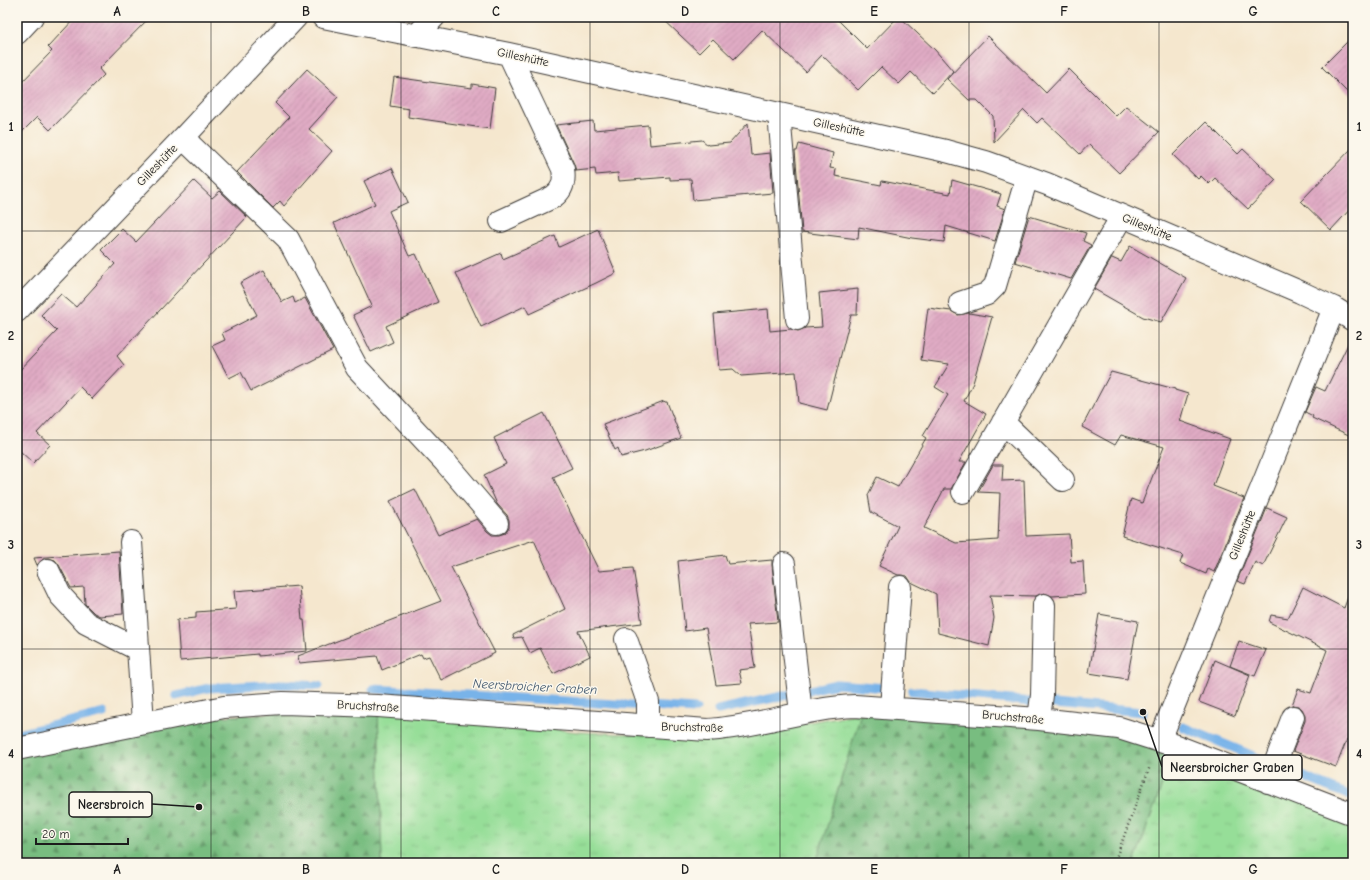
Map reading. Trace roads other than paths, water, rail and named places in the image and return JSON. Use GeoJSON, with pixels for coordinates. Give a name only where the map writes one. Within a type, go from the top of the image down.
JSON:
{"type":"FeatureCollection","features":[{"type":"Feature","properties":{"kind":"street"},"geometry":{"type":"LineString","coordinates":[[17,33],[32,17]]}},
{"type":"Feature","properties":{"kind":"street","name":"Gilleshütte"},"geometry":{"type":"LineString","coordinates":[[17,311],[183,138],[296,17]]}},
{"type":"Feature","properties":{"kind":"street","name":"Gilleshütte"},"geometry":{"type":"LineString","coordinates":[[323,17],[509,54],[946,151],[986,162],[1122,216],[1292,289],[1334,308],[1353,320]]}},
{"type":"Feature","properties":{"kind":"street"},"geometry":{"type":"LineString","coordinates":[[416,36],[434,17]]}},
{"type":"Feature","properties":{"kind":"street"},"geometry":{"type":"LineString","coordinates":[[500,221],[553,197],[560,191],[564,178],[563,169],[509,54]]}},
{"type":"Feature","properties":{"kind":"street"},"geometry":{"type":"LineString","coordinates":[[779,114],[797,319]]}},
{"type":"Feature","properties":{"kind":"street"},"geometry":{"type":"LineString","coordinates":[[183,138],[288,239],[357,368],[445,462],[497,522]]}},
{"type":"Feature","properties":{"kind":"street"},"geometry":{"type":"LineString","coordinates":[[960,303],[987,294],[995,286],[1027,177]]}},
{"type":"Feature","properties":{"kind":"street"},"geometry":{"type":"LineString","coordinates":[[963,492],[1122,216]]}},
{"type":"Feature","properties":{"kind":"street","name":"Gilleshütte"},"geometry":{"type":"LineString","coordinates":[[1160,740],[1334,308]]}},
{"type":"Feature","properties":{"kind":"street"},"geometry":{"type":"LineString","coordinates":[[1003,422],[1063,480]]}},
{"type":"Feature","properties":{"kind":"street"},"geometry":{"type":"LineString","coordinates":[[131,542],[141,707]]}},
{"type":"Feature","properties":{"kind":"street"},"geometry":{"type":"LineString","coordinates":[[784,564],[799,700]]}},
{"type":"Feature","properties":{"kind":"street"},"geometry":{"type":"LineString","coordinates":[[48,570],[60,595],[86,623],[137,649]]}},
{"type":"Feature","properties":{"kind":"street"},"geometry":{"type":"LineString","coordinates":[[892,694],[900,587]]}},
{"type":"Feature","properties":{"kind":"street"},"geometry":{"type":"LineString","coordinates":[[1040,707],[1044,605]]}},
{"type":"Feature","properties":{"kind":"street"},"geometry":{"type":"LineString","coordinates":[[626,639],[648,713]]}},
{"type":"Feature","properties":{"kind":"street","name":"Bruchstraße"},"geometry":{"type":"LineString","coordinates":[[17,749],[141,707],[224,707],[283,703],[648,713],[707,730],[730,728],[799,700],[840,706],[892,694],[1040,707],[1273,770],[1353,814]]}},
{"type":"Feature","properties":{"kind":"street"},"geometry":{"type":"LineString","coordinates":[[1273,770],[1293,717]]}},
{"type":"Feature","properties":{"kind":"waterway","name":"Neersbroicher Graben"},"geometry":{"type":"LineString","coordinates":[[176,696],[208,688],[283,684],[319,686]]}},
{"type":"Feature","properties":{"kind":"waterway","name":"Neersbroicher Graben"},"geometry":{"type":"LineString","coordinates":[[718,710],[837,684],[886,688]]}},
{"type":"Feature","properties":{"kind":"waterway","name":"Neersbroicher Graben"},"geometry":{"type":"LineString","coordinates":[[373,689],[696,709]]}},
{"type":"Feature","properties":{"kind":"waterway","name":"Neersbroicher Graben"},"geometry":{"type":"LineString","coordinates":[[912,691],[1143,712]]}},
{"type":"Feature","properties":{"kind":"waterway","name":"Neersbroicher Graben"},"geometry":{"type":"LineString","coordinates":[[17,734],[104,713]]}},
{"type":"Feature","properties":{"kind":"waterway","name":"Neersbroicher Graben"},"geometry":{"type":"LineString","coordinates":[[1183,727],[1353,797]]}},
{"type":"Feature","properties":{"kind":"place","name":"Neersbroicher Graben"},"geometry":{"type":"Point","coordinates":[1143,712]}},
{"type":"Feature","properties":{"kind":"place","name":"Neersbroich"},"geometry":{"type":"Point","coordinates":[199,807]}}]}
